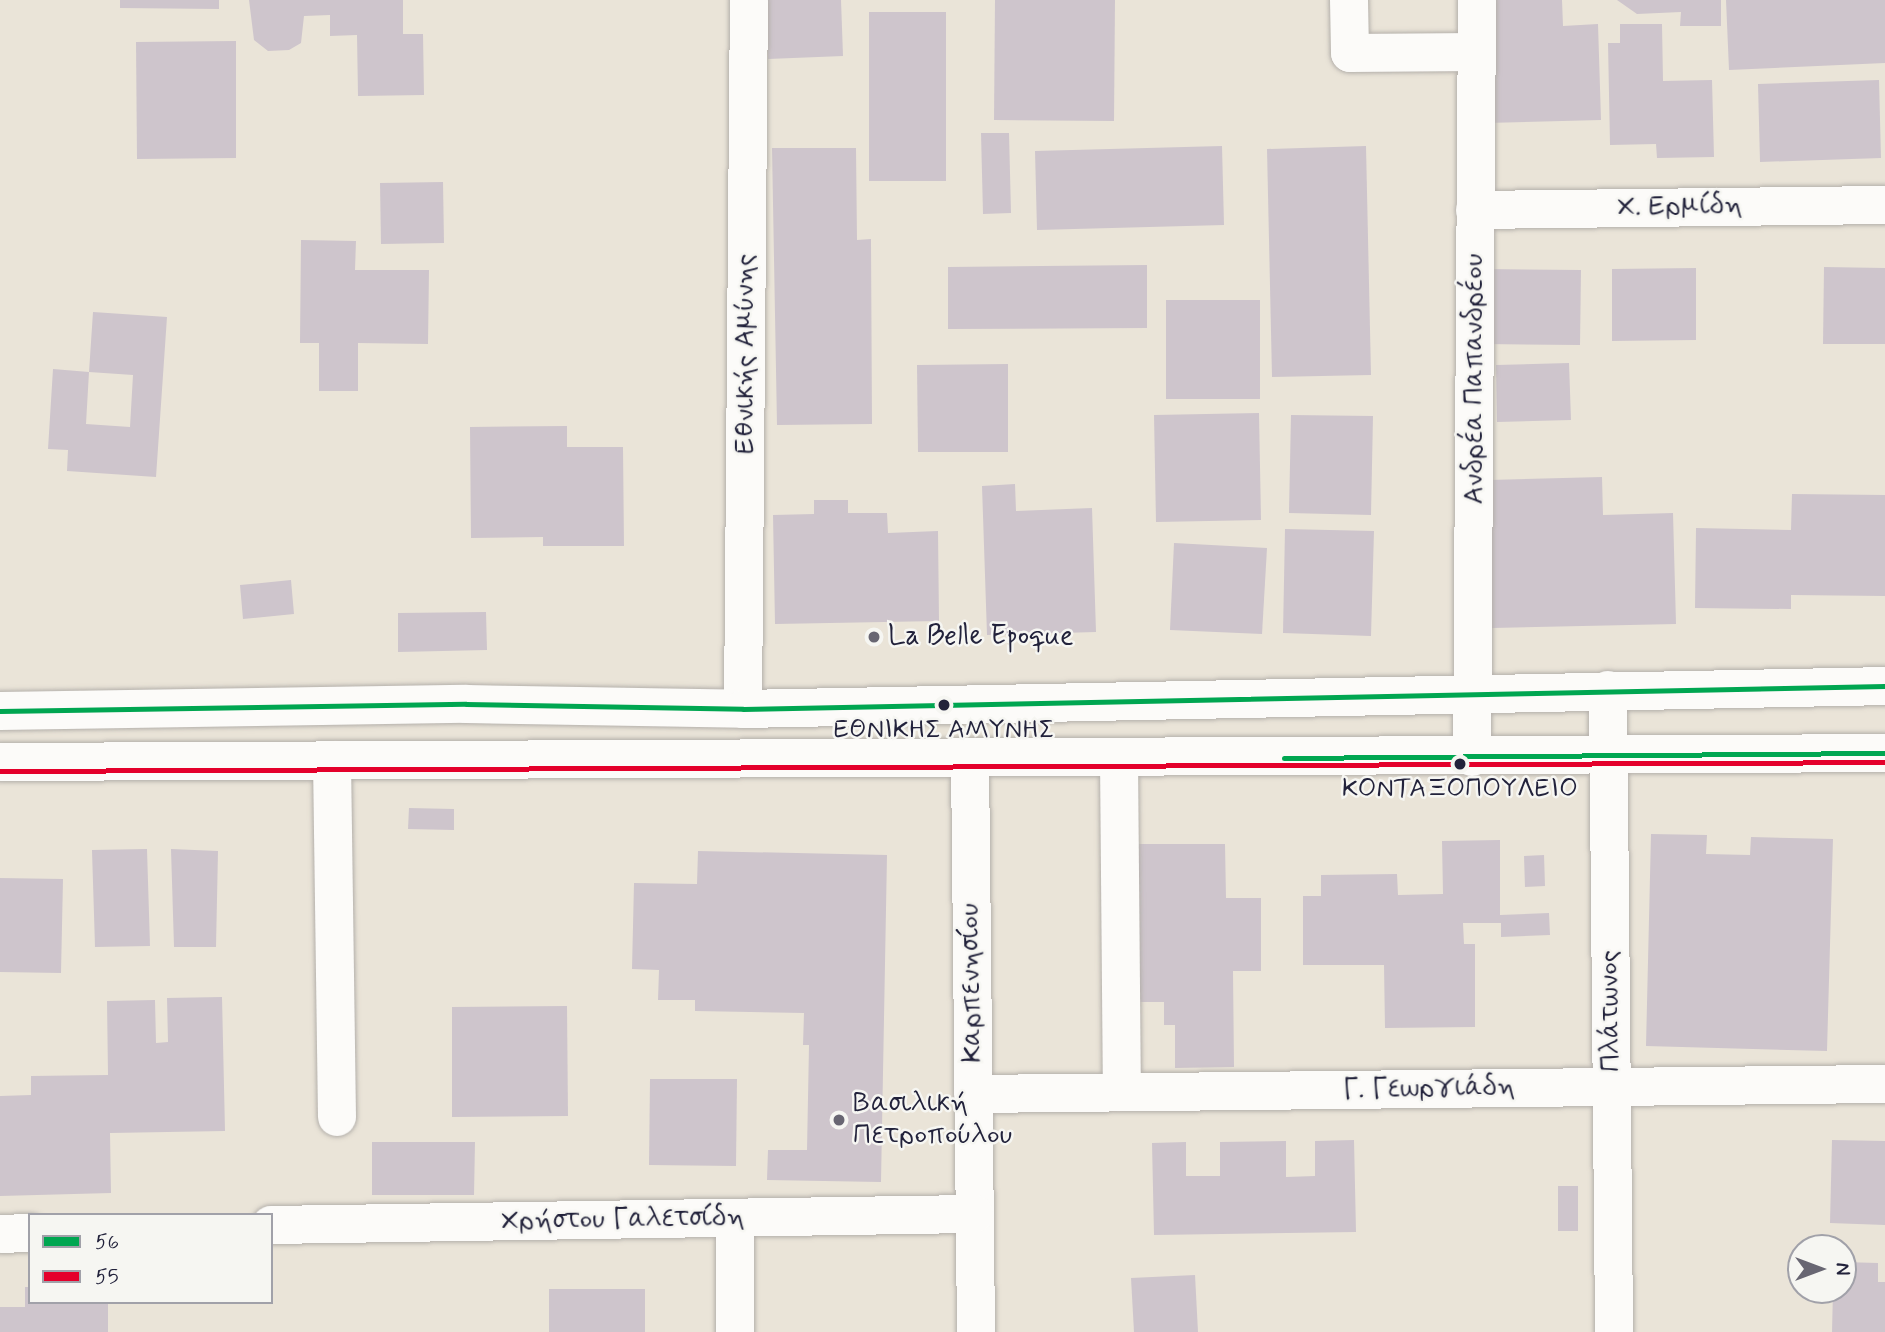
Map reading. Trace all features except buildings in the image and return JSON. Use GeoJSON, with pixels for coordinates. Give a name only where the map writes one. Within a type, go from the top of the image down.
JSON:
{"type":"FeatureCollection","features":[{"type":"Feature","properties":{"kind":"street","name":"Εθνικής Αμύνης"},"geometry":{"type":"LineString","coordinates":[[743,709],[749,0]]}},
{"type":"Feature","properties":{"kind":"street"},"geometry":{"type":"LineString","coordinates":[[1349,0],[1350,53],[1476,52]]}},
{"type":"Feature","properties":{"kind":"street","name":"Ανδρέα Παπανδρέου"},"geometry":{"type":"LineString","coordinates":[[1472,757],[1476,0]]}},
{"type":"Feature","properties":{"kind":"street","name":"Χ. Ερμίδη"},"geometry":{"type":"LineString","coordinates":[[1475,210],[1885,205]]}},
{"type":"Feature","properties":{"kind":"street"},"geometry":{"type":"LineString","coordinates":[[0,711],[466,704],[743,709],[1885,685]]}},
{"type":"Feature","properties":{"kind":"street","name":"Πλάτωνος"},"geometry":{"type":"LineString","coordinates":[[1608,690],[1614,1332]]}},
{"type":"Feature","properties":{"kind":"street"},"geometry":{"type":"LineString","coordinates":[[0,762],[1119,759],[1885,753]]}},
{"type":"Feature","properties":{"kind":"street","name":"Καρπενησίου"},"geometry":{"type":"LineString","coordinates":[[970,759],[976,1332]]}},
{"type":"Feature","properties":{"kind":"street"},"geometry":{"type":"LineString","coordinates":[[1119,759],[1122,1092]]}},
{"type":"Feature","properties":{"kind":"street"},"geometry":{"type":"LineString","coordinates":[[332,760],[337,1117]]}},
{"type":"Feature","properties":{"kind":"street","name":"Γ. Γεωργιάδη"},"geometry":{"type":"LineString","coordinates":[[973,1094],[1885,1084]]}},
{"type":"Feature","properties":{"kind":"street","name":"Χρήστου Γαλετσίδη"},"geometry":{"type":"LineString","coordinates":[[273,1225],[735,1220],[974,1214]]}},
{"type":"Feature","properties":{"kind":"street"},"geometry":{"type":"LineString","coordinates":[[735,1220],[735,1332]]}},
{"type":"Feature","properties":{"kind":"street"},"geometry":{"type":"LineString","coordinates":[[0,1234],[28,1233]]}},
{"type":"Feature","properties":{"kind":"transit line","name":"56"},"geometry":{"type":"LineString","coordinates":[[0,711],[466,704],[743,709],[1885,686]]}},
{"type":"Feature","properties":{"kind":"transit line","name":"56"},"geometry":{"type":"LineString","coordinates":[[1284,758],[1885,753]]}},
{"type":"Feature","properties":{"kind":"transit line","name":"55"},"geometry":{"type":"LineString","coordinates":[[0,771],[1885,762]]}},
{"type":"Feature","properties":{"kind":"place","name":"La Belle Epoque"},"geometry":{"type":"Point","coordinates":[874,637]}},
{"type":"Feature","properties":{"kind":"place","name":"ΕΘΝΙΚΗΣ ΑΜΥΝΗΣ"},"geometry":{"type":"Point","coordinates":[944,705]}},
{"type":"Feature","properties":{"kind":"place","name":"ΚΟΝΤΑΞΟΠΟΥΛΕΙΟ"},"geometry":{"type":"Point","coordinates":[1460,764]}},
{"type":"Feature","properties":{"kind":"place","name":"Βασιλική Πετροπούλου"},"geometry":{"type":"Point","coordinates":[839,1120]}}]}
